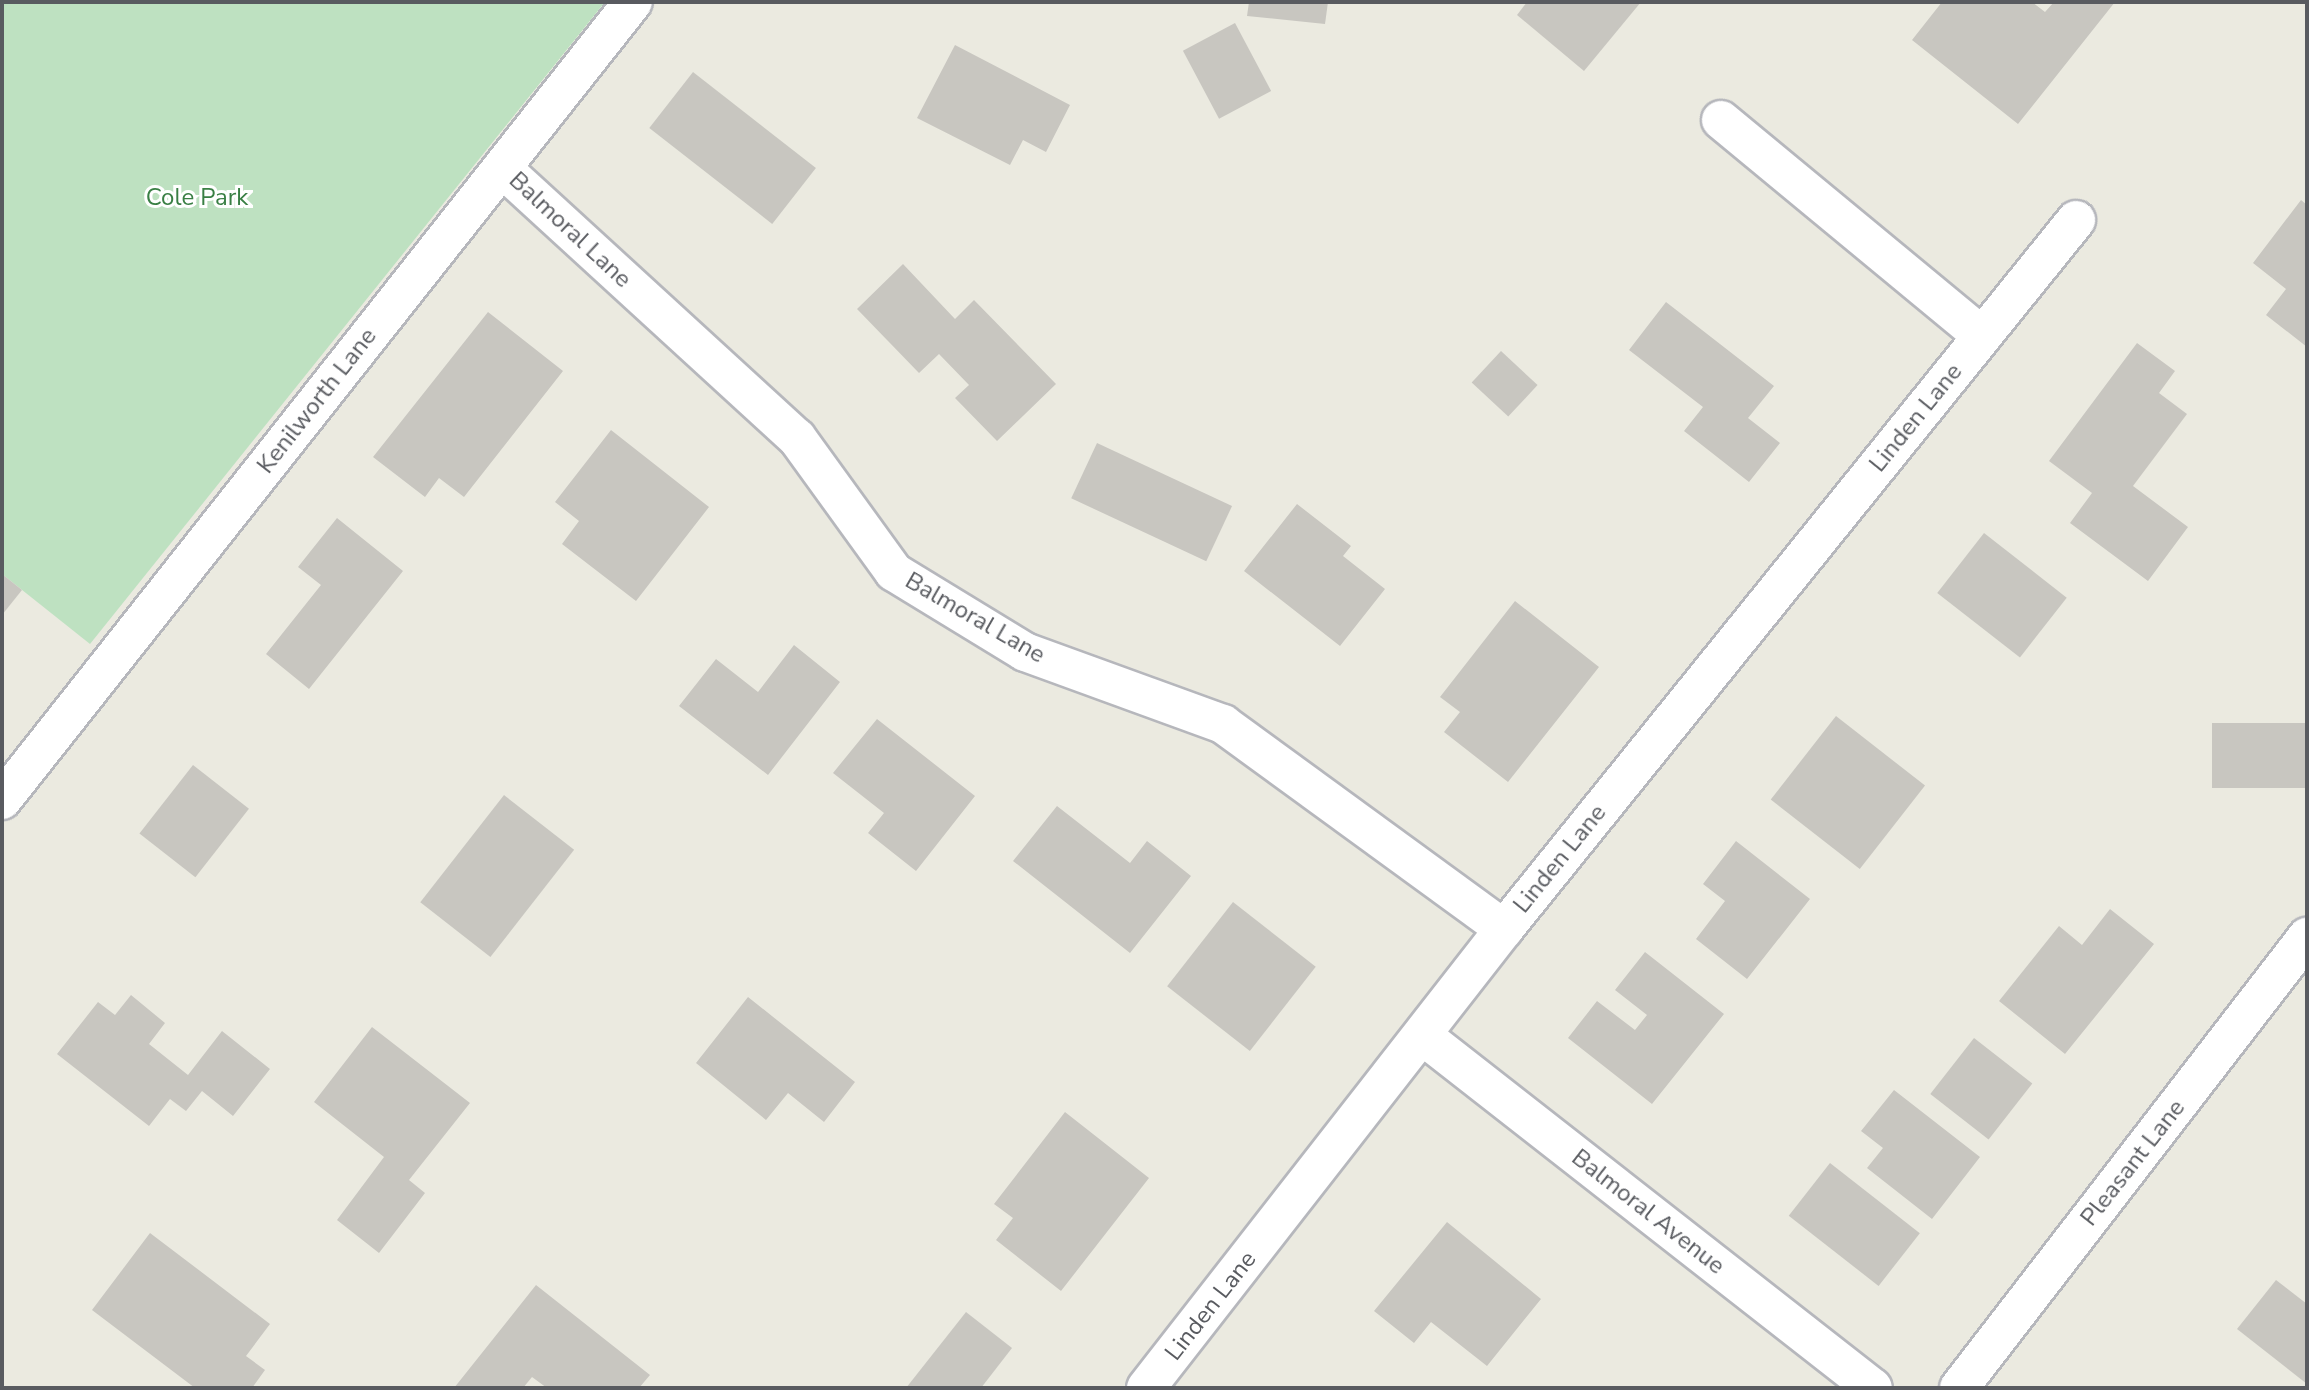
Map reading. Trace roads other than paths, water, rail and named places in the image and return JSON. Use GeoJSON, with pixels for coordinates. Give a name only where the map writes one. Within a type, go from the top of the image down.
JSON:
{"type":"FeatureCollection","features":[{"type":"Feature","properties":{"kind":"street","name":"Kenilworth Lane"},"geometry":{"type":"LineString","coordinates":[[2,800],[633,2]]}},
{"type":"Feature","properties":{"kind":"street"},"geometry":{"type":"LineString","coordinates":[[1721,120],[1982,336]]}},
{"type":"Feature","properties":{"kind":"street","name":"Balmoral Lane"},"geometry":{"type":"LineString","coordinates":[[502,168],[797,438],[894,572],[1026,652],[1223,724],[1503,929]]}},
{"type":"Feature","properties":{"kind":"street","name":"Linden Lane"},"geometry":{"type":"LineString","coordinates":[[1146,1388],[1423,1036],[1503,929],[2076,220]]}},
{"type":"Feature","properties":{"kind":"street","name":"Pleasant Lane"},"geometry":{"type":"LineString","coordinates":[[1959,1388],[2307,937]]}},
{"type":"Feature","properties":{"kind":"street","name":"Balmoral Avenue"},"geometry":{"type":"LineString","coordinates":[[1423,1036],[1873,1388]]}},
{"type":"Feature","properties":{"kind":"park label","name":"Cole Park"},"geometry":{"type":"Point","coordinates":[197,198]}}]}
